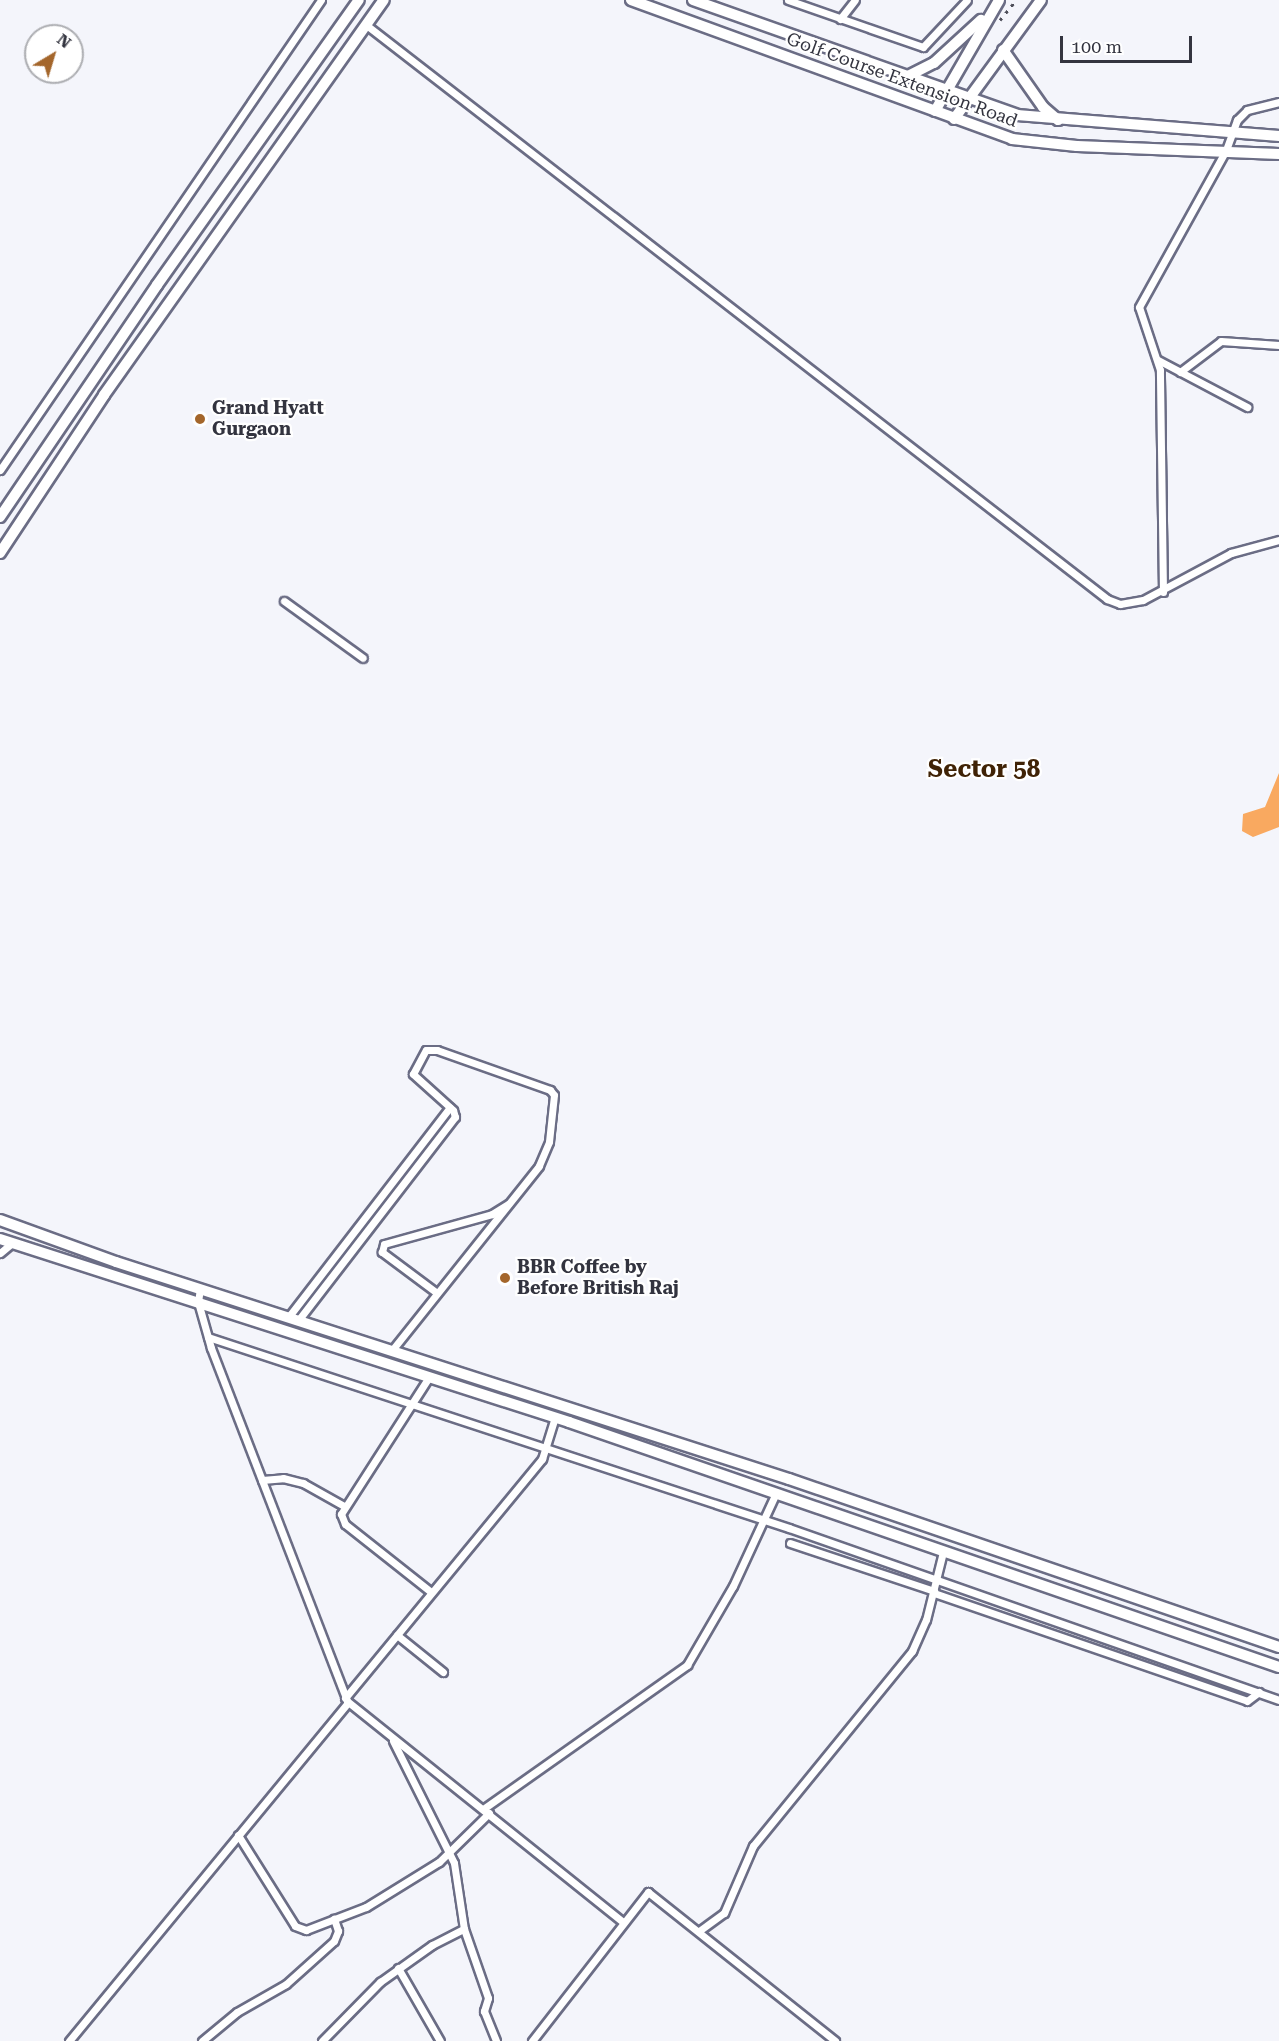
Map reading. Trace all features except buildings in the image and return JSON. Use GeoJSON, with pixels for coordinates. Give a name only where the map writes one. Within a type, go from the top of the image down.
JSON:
{"type":"FeatureCollection","features":[{"type":"Feature","properties":{"kind":"street"},"geometry":{"type":"LineString","coordinates":[[0,470],[321,0]]}},
{"type":"Feature","properties":{"kind":"street"},"geometry":{"type":"LineString","coordinates":[[0,553],[104,395],[364,24],[384,0]]}},
{"type":"Feature","properties":{"kind":"street","name":"Golf Course Extension Road"},"geometry":{"type":"LineString","coordinates":[[630,0],[1012,139],[1077,146],[1226,150],[1279,154]]}},
{"type":"Feature","properties":{"kind":"street","name":"Golf Course Extension Road"},"geometry":{"type":"LineString","coordinates":[[693,0],[1017,115],[1279,136]]}},
{"type":"Feature","properties":{"kind":"street"},"geometry":{"type":"LineString","coordinates":[[788,0],[923,47],[967,0]]}},
{"type":"Feature","properties":{"kind":"street"},"geometry":{"type":"LineString","coordinates":[[840,19],[855,0]]}},
{"type":"Feature","properties":{"kind":"street"},"geometry":{"type":"LineString","coordinates":[[908,76],[955,46],[999,0]]}},
{"type":"Feature","properties":{"kind":"street"},"geometry":{"type":"LineString","coordinates":[[954,119],[965,98],[1041,0]]}},
{"type":"Feature","properties":{"kind":"street"},"geometry":{"type":"LineString","coordinates":[[0,517],[354,2]]}},
{"type":"Feature","properties":{"kind":"street"},"geometry":{"type":"LineString","coordinates":[[935,111],[990,11]]}},
{"type":"Feature","properties":{"kind":"street"},"geometry":{"type":"LineString","coordinates":[[364,24],[1107,599],[1129,604],[1163,592],[1231,553],[1279,540]]}},
{"type":"Feature","properties":{"kind":"street"},"geometry":{"type":"LineString","coordinates":[[1003,50],[1044,107],[1058,120]]}},
{"type":"Feature","properties":{"kind":"street"},"geometry":{"type":"LineString","coordinates":[[302,78],[319,90]]}},
{"type":"Feature","properties":{"kind":"street"},"geometry":{"type":"LineString","coordinates":[[1163,592],[1158,360],[1141,316],[1141,299],[1166,264],[1205,183],[1226,150],[1232,131],[1244,112],[1279,102]]}},
{"type":"Feature","properties":{"kind":"street"},"geometry":{"type":"LineString","coordinates":[[1180,372],[1221,341],[1279,345]]}},
{"type":"Feature","properties":{"kind":"street"},"geometry":{"type":"LineString","coordinates":[[1158,360],[1247,407]]}},
{"type":"Feature","properties":{"kind":"street"},"geometry":{"type":"LineString","coordinates":[[284,601],[363,658]]}},
{"type":"Feature","properties":{"kind":"street"},"geometry":{"type":"LineString","coordinates":[[295,1317],[360,1239],[455,1116],[450,1107],[413,1074],[413,1068],[430,1048],[553,1092],[549,1142],[543,1158],[393,1349]]}},
{"type":"Feature","properties":{"kind":"street"},"geometry":{"type":"LineString","coordinates":[[295,1317],[353,1234],[450,1107]]}},
{"type":"Feature","properties":{"kind":"street"},"geometry":{"type":"LineString","coordinates":[[414,1153],[422,1159]]}},
{"type":"Feature","properties":{"kind":"street"},"geometry":{"type":"LineString","coordinates":[[388,1188],[395,1193]]}},
{"type":"Feature","properties":{"kind":"street"},"geometry":{"type":"LineString","coordinates":[[437,1293],[382,1252],[384,1244],[492,1214],[508,1204]]}},
{"type":"Feature","properties":{"kind":"street"},"geometry":{"type":"LineString","coordinates":[[0,1220],[200,1288],[393,1349],[1279,1647]]}},
{"type":"Feature","properties":{"kind":"street"},"geometry":{"type":"LineString","coordinates":[[353,1234],[360,1239]]}},
{"type":"Feature","properties":{"kind":"street"},"geometry":{"type":"LineString","coordinates":[[0,1239],[555,1417],[775,1495],[1279,1666]]}},
{"type":"Feature","properties":{"kind":"street"},"geometry":{"type":"LineString","coordinates":[[0,1253],[12,1243]]}},
{"type":"Feature","properties":{"kind":"street"},"geometry":{"type":"LineString","coordinates":[[200,1288],[198,1302],[208,1337],[347,1700],[392,1739],[486,1811],[622,1921]]}},
{"type":"Feature","properties":{"kind":"street"},"geometry":{"type":"LineString","coordinates":[[208,1337],[412,1402],[766,1520],[1279,1700]]}},
{"type":"Feature","properties":{"kind":"street"},"geometry":{"type":"LineString","coordinates":[[429,1377],[340,1514],[345,1524],[431,1592]]}},
{"type":"Feature","properties":{"kind":"street"},"geometry":{"type":"LineString","coordinates":[[72,2040],[347,1700],[431,1592],[542,1459],[548,1447],[555,1417]]}},
{"type":"Feature","properties":{"kind":"street"},"geometry":{"type":"LineString","coordinates":[[262,1480],[283,1478],[303,1483],[344,1506]]}},
{"type":"Feature","properties":{"kind":"street"},"geometry":{"type":"LineString","coordinates":[[238,1835],[295,1926],[306,1930],[366,1907],[450,1855],[486,1811],[687,1665],[704,1641],[766,1520],[775,1495]]}},
{"type":"Feature","properties":{"kind":"street"},"geometry":{"type":"LineString","coordinates":[[789,1543],[1247,1701],[1259,1692]]}},
{"type":"Feature","properties":{"kind":"street"},"geometry":{"type":"LineString","coordinates":[[699,1931],[724,1913],[753,1846],[912,1651],[934,1592],[943,1552]]}},
{"type":"Feature","properties":{"kind":"street"},"geometry":{"type":"LineString","coordinates":[[397,1635],[443,1672]]}},
{"type":"Feature","properties":{"kind":"street"},"geometry":{"type":"LineString","coordinates":[[392,1739],[450,1855],[465,1929],[488,1998],[484,2011],[496,2041]]}},
{"type":"Feature","properties":{"kind":"street"},"geometry":{"type":"LineString","coordinates":[[532,2041],[622,1921],[648,1892],[835,2041]]}},
{"type":"Feature","properties":{"kind":"street"},"geometry":{"type":"LineString","coordinates":[[202,2041],[237,2012],[286,1984],[334,1941],[338,1931],[334,1919]]}},
{"type":"Feature","properties":{"kind":"street"},"geometry":{"type":"LineString","coordinates":[[322,2041],[398,1968],[432,1945],[465,1929]]}},
{"type":"Feature","properties":{"kind":"street"},"geometry":{"type":"LineString","coordinates":[[398,1968],[440,2041]]}},
{"type":"Feature","properties":{"kind":"shaded area"},"geometry":{"type":"Polygon","coordinates":[[[1279,773],[1279,827],[1253,837],[1242,831],[1243,814],[1265,807],[1279,773]]]}},
{"type":"Feature","properties":{"kind":"railway"},"geometry":{"type":"LineString","coordinates":[[1000,20],[1016,0]]}},
{"type":"Feature","properties":{"kind":"place","name":"Grand Hyatt Gurgaon"},"geometry":{"type":"Point","coordinates":[200,419]}},
{"type":"Feature","properties":{"kind":"place","name":"BBR Coffee by Before British Raj"},"geometry":{"type":"Point","coordinates":[505,1278]}},
{"type":"Feature","properties":{"kind":"district","name":"Sector 58"},"geometry":{"type":"Point","coordinates":[984,770]}}]}
